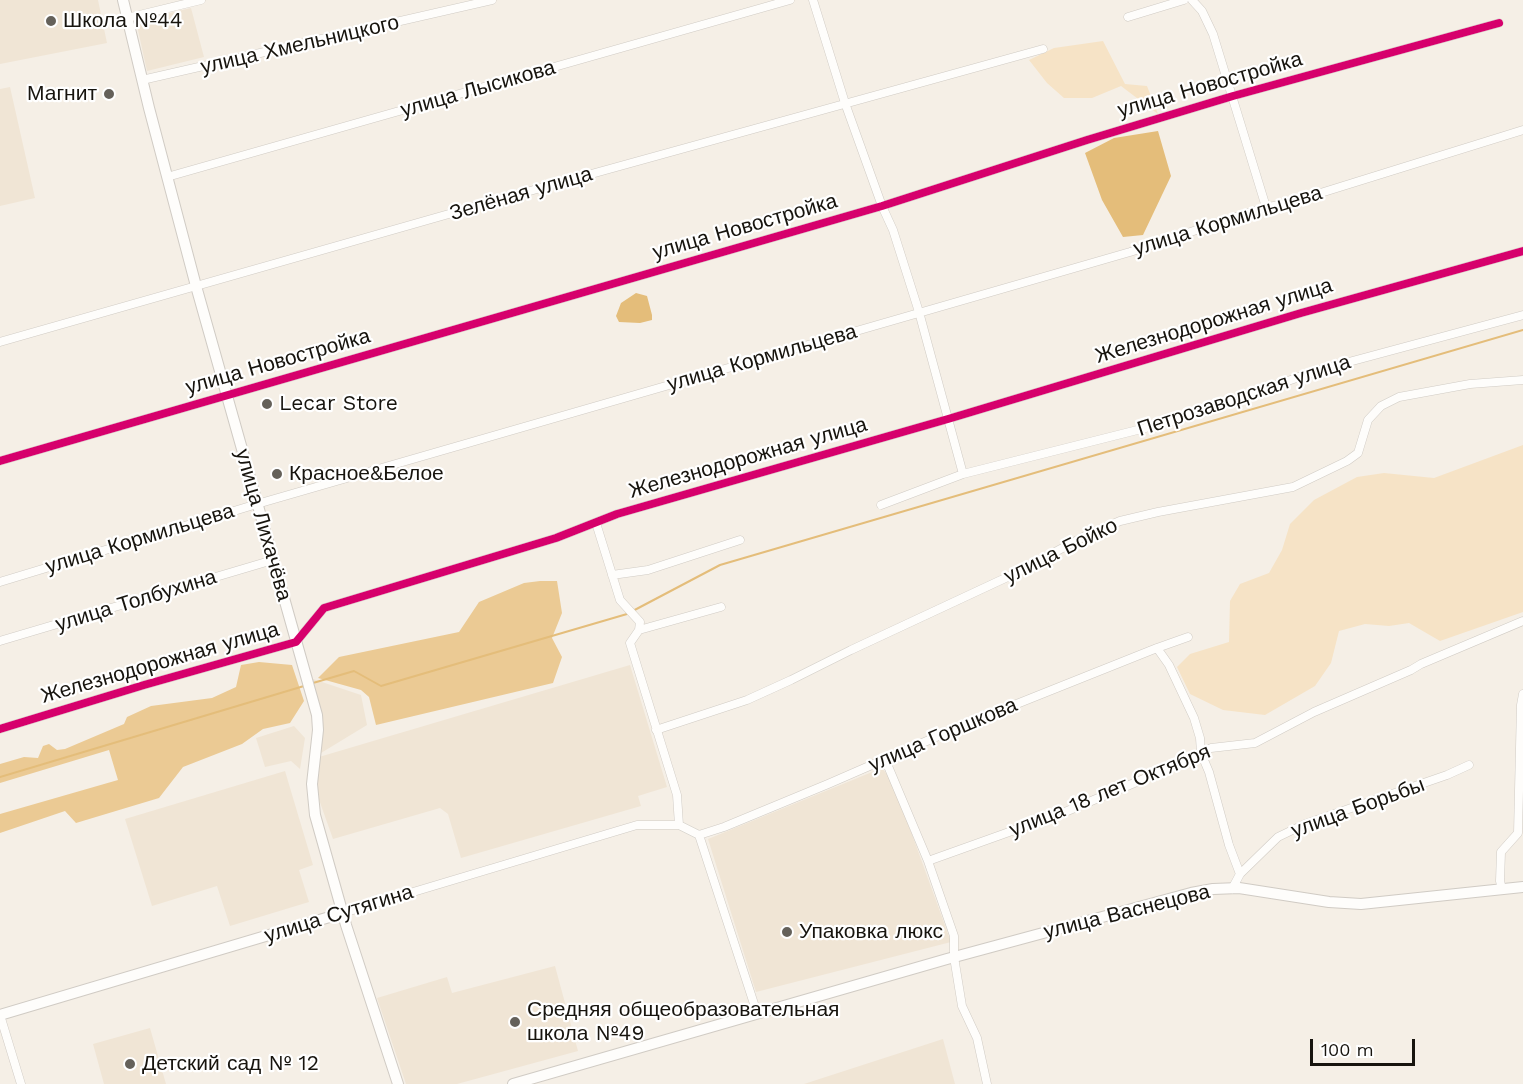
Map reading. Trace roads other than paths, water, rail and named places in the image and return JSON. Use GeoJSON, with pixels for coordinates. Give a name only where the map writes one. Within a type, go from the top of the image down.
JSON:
{"type":"FeatureCollection","features":[{"type":"Feature","properties":{"kind":"street","name":"улица Лихачёва"},"geometry":{"type":"LineString","coordinates":[[123,0],[225,396],[317,715],[318,730],[312,784],[315,815],[343,913],[398,1084]]}},
{"type":"Feature","properties":{"kind":"street"},"geometry":{"type":"LineString","coordinates":[[127,18],[201,0]]}},
{"type":"Feature","properties":{"kind":"street","name":"улица Хмельницкого"},"geometry":{"type":"LineString","coordinates":[[142,80],[492,0]]}},
{"type":"Feature","properties":{"kind":"street","name":"улица Лысикова"},"geometry":{"type":"LineString","coordinates":[[167,177],[790,0]]}},
{"type":"Feature","properties":{"kind":"street"},"geometry":{"type":"LineString","coordinates":[[813,0],[844,103],[893,230],[919,312],[963,474]]}},
{"type":"Feature","properties":{"kind":"street"},"geometry":{"type":"LineString","coordinates":[[1128,17],[1184,0]]}},
{"type":"Feature","properties":{"kind":"street"},"geometry":{"type":"LineString","coordinates":[[1192,0],[1202,11],[1213,34],[1266,207]]}},
{"type":"Feature","properties":{"kind":"street","name":"улица Новостройка"},"geometry":{"type":"LineString","coordinates":[[0,461],[882,206],[1233,96],[1499,22]]}},
{"type":"Feature","properties":{"kind":"street","name":"Зелёная улица"},"geometry":{"type":"LineString","coordinates":[[1,339],[1043,49]]}},
{"type":"Feature","properties":{"kind":"street","name":"улица Кормильцева"},"geometry":{"type":"LineString","coordinates":[[0,582],[257,504],[1130,252],[1266,207],[1282,205],[1523,130]]}},
{"type":"Feature","properties":{"kind":"street","name":"Железнодорожная улица"},"geometry":{"type":"LineString","coordinates":[[0,729],[296,642],[324,608],[534,544],[617,514],[948,419],[1301,313],[1523,251]]}},
{"type":"Feature","properties":{"kind":"street","name":"Петрозаводская улица"},"geometry":{"type":"LineString","coordinates":[[881,505],[963,474],[1177,420],[1319,370],[1523,315]]}},
{"type":"Feature","properties":{"kind":"street","name":"улица Бойко"},"geometry":{"type":"LineString","coordinates":[[656,730],[747,700],[1014,574],[1085,536],[1120,521],[1293,487],[1347,461],[1358,453],[1368,420],[1381,406],[1399,397],[1470,384],[1523,380]]}},
{"type":"Feature","properties":{"kind":"street"},"geometry":{"type":"LineString","coordinates":[[596,523],[620,600],[640,622],[639,630],[630,644],[677,795],[679,825],[699,835],[757,1013]]}},
{"type":"Feature","properties":{"kind":"street"},"geometry":{"type":"LineString","coordinates":[[612,575],[648,570],[740,540]]}},
{"type":"Feature","properties":{"kind":"street","name":"улица Толбухина"},"geometry":{"type":"LineString","coordinates":[[0,641],[273,560]]}},
{"type":"Feature","properties":{"kind":"street"},"geometry":{"type":"LineString","coordinates":[[639,630],[721,607]]}},
{"type":"Feature","properties":{"kind":"street","name":"улица 18 лет Октября"},"geometry":{"type":"LineString","coordinates":[[928,861],[1065,812],[1170,768],[1211,748],[1255,743],[1291,723],[1523,621]]}},
{"type":"Feature","properties":{"kind":"street","name":"улица Горшкова"},"geometry":{"type":"LineString","coordinates":[[699,835],[724,827],[1157,648],[1188,638]]}},
{"type":"Feature","properties":{"kind":"street"},"geometry":{"type":"LineString","coordinates":[[1157,648],[1169,665],[1194,718],[1200,738],[1201,753],[1240,874]]}},
{"type":"Feature","properties":{"kind":"street"},"geometry":{"type":"LineString","coordinates":[[1502,889],[1501,852],[1518,833],[1523,694]]}},
{"type":"Feature","properties":{"kind":"street"},"geometry":{"type":"LineString","coordinates":[[885,759],[928,861],[954,936],[950,958],[962,1006],[978,1038],[987,1084]]}},
{"type":"Feature","properties":{"kind":"street","name":"улица Борьбы"},"geometry":{"type":"LineString","coordinates":[[1232,889],[1240,874],[1278,837],[1469,765]]}},
{"type":"Feature","properties":{"kind":"street","name":"улица Сутягина"},"geometry":{"type":"LineString","coordinates":[[0,1016],[637,825],[679,825]]}},
{"type":"Feature","properties":{"kind":"street","name":"улица Васнецова"},"geometry":{"type":"LineString","coordinates":[[950,958],[1191,893],[1232,889],[1263,891],[1329,902],[1361,904],[1523,887]]}},
{"type":"Feature","properties":{"kind":"street"},"geometry":{"type":"LineString","coordinates":[[513,1084],[950,958]]}},
{"type":"Feature","properties":{"kind":"street"},"geometry":{"type":"LineString","coordinates":[[0,1016],[21,1084]]}},
{"type":"Feature","properties":{"kind":"waterway"},"geometry":{"type":"LineString","coordinates":[[313,683],[354,671],[381,686],[627,614],[720,565],[1523,330]]}},
{"type":"Feature","properties":{"kind":"waterway"},"geometry":{"type":"LineString","coordinates":[[0,777],[304,686]]}},
{"type":"Feature","properties":{"kind":"place","name":"Школа №44"},"geometry":{"type":"Point","coordinates":[51,21]}},
{"type":"Feature","properties":{"kind":"place","name":"Магнит"},"geometry":{"type":"Point","coordinates":[109,94]}},
{"type":"Feature","properties":{"kind":"place","name":"Lecar Store"},"geometry":{"type":"Point","coordinates":[267,404]}},
{"type":"Feature","properties":{"kind":"place","name":"Красное&Белое"},"geometry":{"type":"Point","coordinates":[277,474]}},
{"type":"Feature","properties":{"kind":"place","name":"Упаковка люкс"},"geometry":{"type":"Point","coordinates":[787,932]}},
{"type":"Feature","properties":{"kind":"place","name":"Средняя общеобразовательная школа №49"},"geometry":{"type":"Point","coordinates":[515,1022]}},
{"type":"Feature","properties":{"kind":"place","name":"Детский сад № 12"},"geometry":{"type":"Point","coordinates":[130,1064]}}]}
